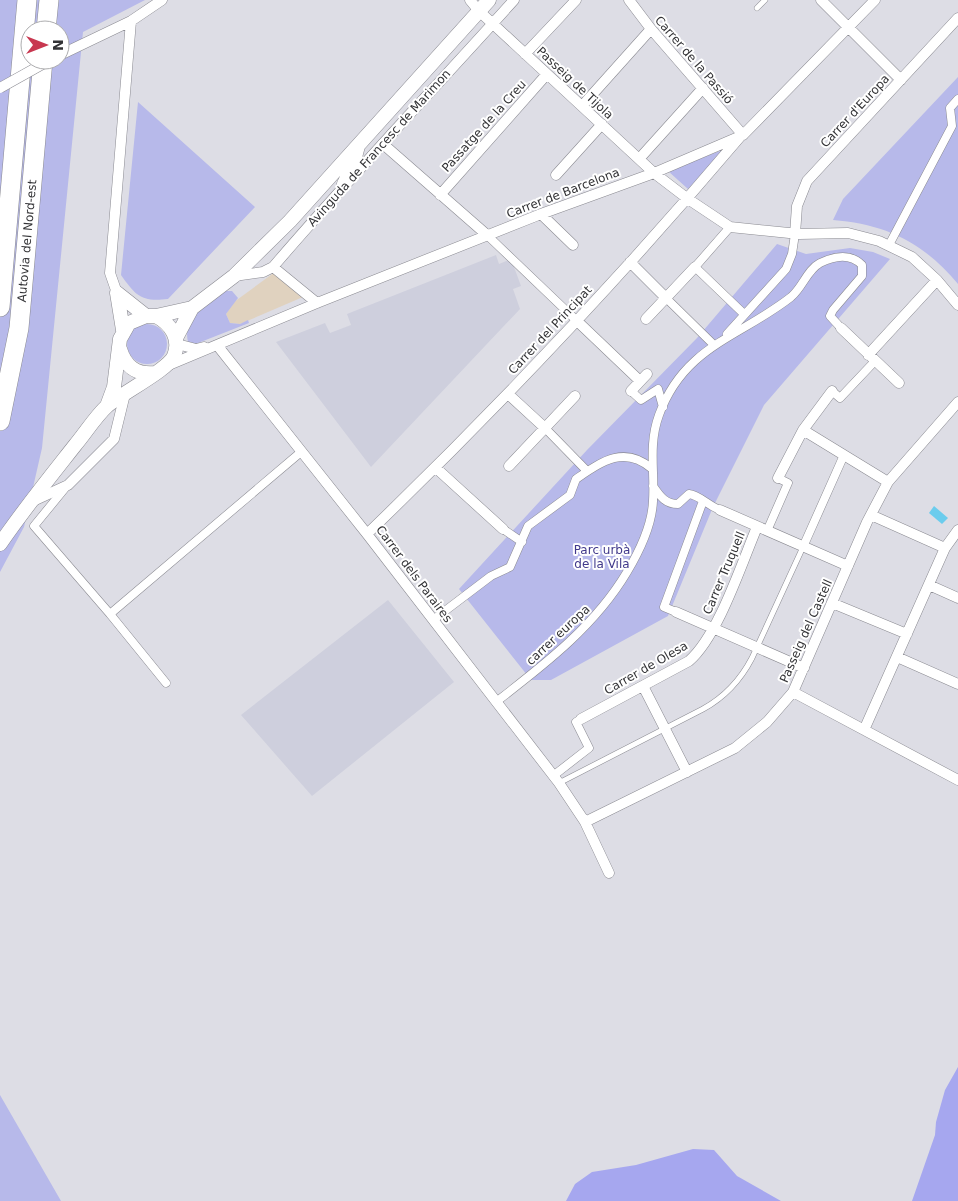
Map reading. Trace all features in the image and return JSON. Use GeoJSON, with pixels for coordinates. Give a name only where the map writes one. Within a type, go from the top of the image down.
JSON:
{"type":"FeatureCollection","features":[{"type":"Feature","properties":{"kind":"highway","name":"Autovia del Nord-est"},"geometry":{"type":"LineString","coordinates":[[0,307],[27,0]]}},
{"type":"Feature","properties":{"kind":"highway"},"geometry":{"type":"LineString","coordinates":[[47,20],[48,0]]}},
{"type":"Feature","properties":{"kind":"highway","name":"Autovia del Nord-est"},"geometry":{"type":"LineString","coordinates":[[0,421],[19,328],[42,70]]}},
{"type":"Feature","properties":{"kind":"main road","name":"Avinguda de Francesc de Marimon"},"geometry":{"type":"LineString","coordinates":[[192,308],[234,276],[290,221],[359,142],[489,0]]}},
{"type":"Feature","properties":{"kind":"main road"},"geometry":{"type":"LineString","coordinates":[[344,184],[352,168],[359,142]]}},
{"type":"Feature","properties":{"kind":"main road"},"geometry":{"type":"LineString","coordinates":[[117,293],[170,327],[176,341]]}},
{"type":"Feature","properties":{"kind":"main road"},"geometry":{"type":"LineString","coordinates":[[107,406],[114,387],[123,330],[117,293]]}},
{"type":"Feature","properties":{"kind":"main road"},"geometry":{"type":"LineString","coordinates":[[123,330],[137,318],[192,308]]}},
{"type":"Feature","properties":{"kind":"main road"},"geometry":{"type":"LineString","coordinates":[[0,544],[28,504],[107,406],[169,365],[175,355],[176,341],[192,308]]}},
{"type":"Feature","properties":{"kind":"main road"},"geometry":{"type":"LineString","coordinates":[[120,349],[130,368],[142,373],[155,373]]}},
{"type":"Feature","properties":{"kind":"street"},"geometry":{"type":"LineString","coordinates":[[70,49],[131,21],[162,0]]}},
{"type":"Feature","properties":{"kind":"street","name":"Passeig de Tijola"},"geometry":{"type":"LineString","coordinates":[[470,0],[492,24],[654,173],[688,199],[730,227]]}},
{"type":"Feature","properties":{"kind":"street","name":"Avinguda de Francesc de Marimon"},"geometry":{"type":"LineString","coordinates":[[234,276],[263,272],[272,267],[344,184],[383,144],[514,0]]}},
{"type":"Feature","properties":{"kind":"street"},"geometry":{"type":"LineString","coordinates":[[525,54],[576,0]]}},
{"type":"Feature","properties":{"kind":"street","name":"Carrer de la Passió"},"geometry":{"type":"LineString","coordinates":[[628,0],[743,135]]}},
{"type":"Feature","properties":{"kind":"street"},"geometry":{"type":"LineString","coordinates":[[821,0],[901,80]]}},
{"type":"Feature","properties":{"kind":"street","name":"Carrer de Barcelona"},"geometry":{"type":"LineString","coordinates":[[169,365],[317,303],[541,214],[654,173],[743,135],[875,0]]}},
{"type":"Feature","properties":{"kind":"street","name":"Carrer d'Europa"},"geometry":{"type":"LineString","coordinates":[[795,234],[798,206],[807,181],[958,18]]}},
{"type":"Feature","properties":{"kind":"street"},"geometry":{"type":"LineString","coordinates":[[117,293],[110,273],[131,21]]}},
{"type":"Feature","properties":{"kind":"street"},"geometry":{"type":"LineString","coordinates":[[582,106],[651,29]]}},
{"type":"Feature","properties":{"kind":"street"},"geometry":{"type":"LineString","coordinates":[[0,88],[32,70]]}},
{"type":"Feature","properties":{"kind":"street","name":"Passatge de la Creu"},"geometry":{"type":"LineString","coordinates":[[440,195],[547,74]]}},
{"type":"Feature","properties":{"kind":"street"},"geometry":{"type":"LineString","coordinates":[[639,159],[702,88]]}},
{"type":"Feature","properties":{"kind":"street"},"geometry":{"type":"LineString","coordinates":[[889,245],[952,126],[950,108],[958,99]]}},
{"type":"Feature","properties":{"kind":"street"},"geometry":{"type":"LineString","coordinates":[[556,175],[602,124]]}},
{"type":"Feature","properties":{"kind":"street","name":"Carrer del Principat"},"geometry":{"type":"LineString","coordinates":[[367,534],[436,468],[508,394],[688,199],[743,135]]}},
{"type":"Feature","properties":{"kind":"street"},"geometry":{"type":"LineString","coordinates":[[383,144],[487,235],[576,320],[644,377],[631,391],[642,400],[658,389],[663,407]]}},
{"type":"Feature","properties":{"kind":"street"},"geometry":{"type":"LineString","coordinates":[[541,214],[573,245]]}},
{"type":"Feature","properties":{"kind":"street"},"geometry":{"type":"LineString","coordinates":[[646,319],[730,227],[795,234],[848,233],[889,245],[912,257],[938,280],[958,305]]}},
{"type":"Feature","properties":{"kind":"street"},"geometry":{"type":"LineString","coordinates":[[724,338],[786,269],[792,254],[795,234]]}},
{"type":"Feature","properties":{"kind":"street"},"geometry":{"type":"LineString","coordinates":[[724,338],[791,297],[818,264],[832,258],[846,256],[856,259],[862,265],[862,276],[830,316],[899,383]]}},
{"type":"Feature","properties":{"kind":"street"},"geometry":{"type":"LineString","coordinates":[[630,262],[714,345]]}},
{"type":"Feature","properties":{"kind":"street"},"geometry":{"type":"LineString","coordinates":[[272,267],[317,303]]}},
{"type":"Feature","properties":{"kind":"street"},"geometry":{"type":"LineString","coordinates":[[695,267],[744,314]]}},
{"type":"Feature","properties":{"kind":"street"},"geometry":{"type":"LineString","coordinates":[[762,529],[788,483],[778,478],[803,430],[832,391],[840,398],[938,280]]}},
{"type":"Feature","properties":{"kind":"street","name":"carrer europa"},"geometry":{"type":"LineString","coordinates":[[496,702],[558,653],[602,608],[636,557],[653,504],[651,468],[654,430],[663,407],[679,377],[692,362],[724,338]]}},
{"type":"Feature","properties":{"kind":"street","name":"Carrer de Barcelona"},"geometry":{"type":"LineString","coordinates":[[176,341],[196,349],[217,345]]}},
{"type":"Feature","properties":{"kind":"street","name":"Carrer dels Paraires"},"geometry":{"type":"LineString","coordinates":[[217,345],[367,534],[556,779],[585,822]]}},
{"type":"Feature","properties":{"kind":"street"},"geometry":{"type":"LineString","coordinates":[[125,394],[114,439],[68,485],[34,526],[110,614],[166,683]]}},
{"type":"Feature","properties":{"kind":"street"},"geometry":{"type":"LineString","coordinates":[[508,394],[587,471]]}},
{"type":"Feature","properties":{"kind":"street"},"geometry":{"type":"LineString","coordinates":[[509,466],[575,396]]}},
{"type":"Feature","properties":{"kind":"street","name":"Passeig del Castell"},"geometry":{"type":"LineString","coordinates":[[585,822],[735,748],[767,722],[793,692],[870,515],[888,482],[958,402]]}},
{"type":"Feature","properties":{"kind":"street"},"geometry":{"type":"LineString","coordinates":[[803,430],[888,482]]}},
{"type":"Feature","properties":{"kind":"street"},"geometry":{"type":"LineString","coordinates":[[110,614],[301,452]]}},
{"type":"Feature","properties":{"kind":"street"},"geometry":{"type":"LineString","coordinates":[[803,547],[844,455]]}},
{"type":"Feature","properties":{"kind":"street"},"geometry":{"type":"LineString","coordinates":[[433,620],[491,576],[510,567],[528,526],[570,495],[576,479],[587,471],[614,458],[627,456],[637,457],[651,468]]}},
{"type":"Feature","properties":{"kind":"street"},"geometry":{"type":"LineString","coordinates":[[436,468],[503,529],[522,542]]}},
{"type":"Feature","properties":{"kind":"street"},"geometry":{"type":"LineString","coordinates":[[28,504],[68,485]]}},
{"type":"Feature","properties":{"kind":"street"},"geometry":{"type":"LineString","coordinates":[[653,486],[665,502],[678,504],[689,494],[696,495],[720,510],[848,566]]}},
{"type":"Feature","properties":{"kind":"street"},"geometry":{"type":"LineString","coordinates":[[703,501],[664,607],[804,668]]}},
{"type":"Feature","properties":{"kind":"street"},"geometry":{"type":"LineString","coordinates":[[870,515],[945,548]]}},
{"type":"Feature","properties":{"kind":"street","name":"Carrer Truquell"},"geometry":{"type":"LineString","coordinates":[[714,629],[762,529]]}},
{"type":"Feature","properties":{"kind":"street"},"geometry":{"type":"LineString","coordinates":[[864,730],[945,548],[958,530]]}},
{"type":"Feature","properties":{"kind":"street"},"geometry":{"type":"LineString","coordinates":[[929,585],[958,598]]}},
{"type":"Feature","properties":{"kind":"street"},"geometry":{"type":"LineString","coordinates":[[832,603],[907,634]]}},
{"type":"Feature","properties":{"kind":"street","name":"Carrer de Olesa"},"geometry":{"type":"LineString","coordinates":[[581,719],[689,661],[702,650],[714,629]]}},
{"type":"Feature","properties":{"kind":"street"},"geometry":{"type":"LineString","coordinates":[[897,657],[958,684]]}},
{"type":"Feature","properties":{"kind":"street"},"geometry":{"type":"LineString","coordinates":[[643,686],[687,772]]}},
{"type":"Feature","properties":{"kind":"street"},"geometry":{"type":"LineString","coordinates":[[793,692],[958,780]]}},
{"type":"Feature","properties":{"kind":"street"},"geometry":{"type":"LineString","coordinates":[[556,779],[589,748],[576,722],[581,719]]}},
{"type":"Feature","properties":{"kind":"street"},"geometry":{"type":"LineString","coordinates":[[585,822],[609,873]]}},
{"type":"Feature","properties":{"kind":"lane"},"geometry":{"type":"LineString","coordinates":[[757,8],[765,0]]}},
{"type":"Feature","properties":{"kind":"lane"},"geometry":{"type":"LineString","coordinates":[[556,779],[665,729],[725,695],[744,673],[803,547]]}},
{"type":"Feature","properties":{"kind":"shaded area"},"geometry":{"type":"Polygon","coordinates":[[[496,255],[499,264],[511,259],[521,286],[513,289],[520,309],[371,467],[276,342],[325,323],[330,333],[351,325],[347,314],[496,255]]]}},
{"type":"Feature","properties":{"kind":"shaded area"},"geometry":{"type":"Polygon","coordinates":[[[275,272],[303,297],[240,324],[230,323],[226,314],[234,302],[275,272]]]}},
{"type":"Feature","properties":{"kind":"shaded area"},"geometry":{"type":"Polygon","coordinates":[[[934,506],[948,518],[942,524],[929,513],[934,506]]]}},
{"type":"Feature","properties":{"kind":"shaded area"},"geometry":{"type":"Polygon","coordinates":[[[388,600],[454,682],[312,796],[241,715],[388,600]]]}},
{"type":"Feature","properties":{"kind":"shaded area"},"geometry":{"type":"Polygon","coordinates":[[[958,1067],[958,1201],[912,1201],[935,1135],[936,1122],[945,1090],[958,1067]]]}},
{"type":"Feature","properties":{"kind":"shaded area"},"geometry":{"type":"Polygon","coordinates":[[[693,1149],[714,1150],[737,1176],[781,1201],[566,1201],[575,1184],[592,1172],[636,1165],[693,1149]]]}},
{"type":"Feature","properties":{"kind":"green space"},"geometry":{"type":"Polygon","coordinates":[[[0,0],[145,0],[83,32],[42,448],[24,527],[0,572],[0,0]]]}},
{"type":"Feature","properties":{"kind":"green space"},"geometry":{"type":"Polygon","coordinates":[[[958,77],[958,284],[932,257],[903,238],[870,226],[833,220],[843,199],[958,77]]]}},
{"type":"Feature","properties":{"kind":"green space"},"geometry":{"type":"Polygon","coordinates":[[[138,102],[255,207],[168,299],[159,300],[140,296],[135,293],[121,275],[138,102]]]}},
{"type":"Feature","properties":{"kind":"green space"},"geometry":{"type":"Polygon","coordinates":[[[725,149],[688,189],[668,171],[725,149]]]}},
{"type":"Feature","properties":{"kind":"green space","name":"Parc urbà de la Vila"},"geometry":{"type":"Polygon","coordinates":[[[777,244],[806,254],[850,248],[873,252],[890,259],[764,405],[713,507],[668,616],[551,680],[531,680],[459,589],[587,450],[697,338],[777,244]]]}},
{"type":"Feature","properties":{"kind":"green space"},"geometry":{"type":"Polygon","coordinates":[[[224,291],[232,291],[238,298],[226,314],[230,323],[240,324],[248,320],[249,323],[193,345],[188,342],[187,333],[192,319],[197,312],[224,291]]]}},
{"type":"Feature","properties":{"kind":"green space"},"geometry":{"type":"Polygon","coordinates":[[[147,324],[161,330],[167,344],[161,358],[147,364],[133,358],[127,344],[133,330],[147,324]]]}},
{"type":"Feature","properties":{"kind":"green space"},"geometry":{"type":"Polygon","coordinates":[[[0,1095],[61,1201],[0,1201],[0,1095]]]}}]}
